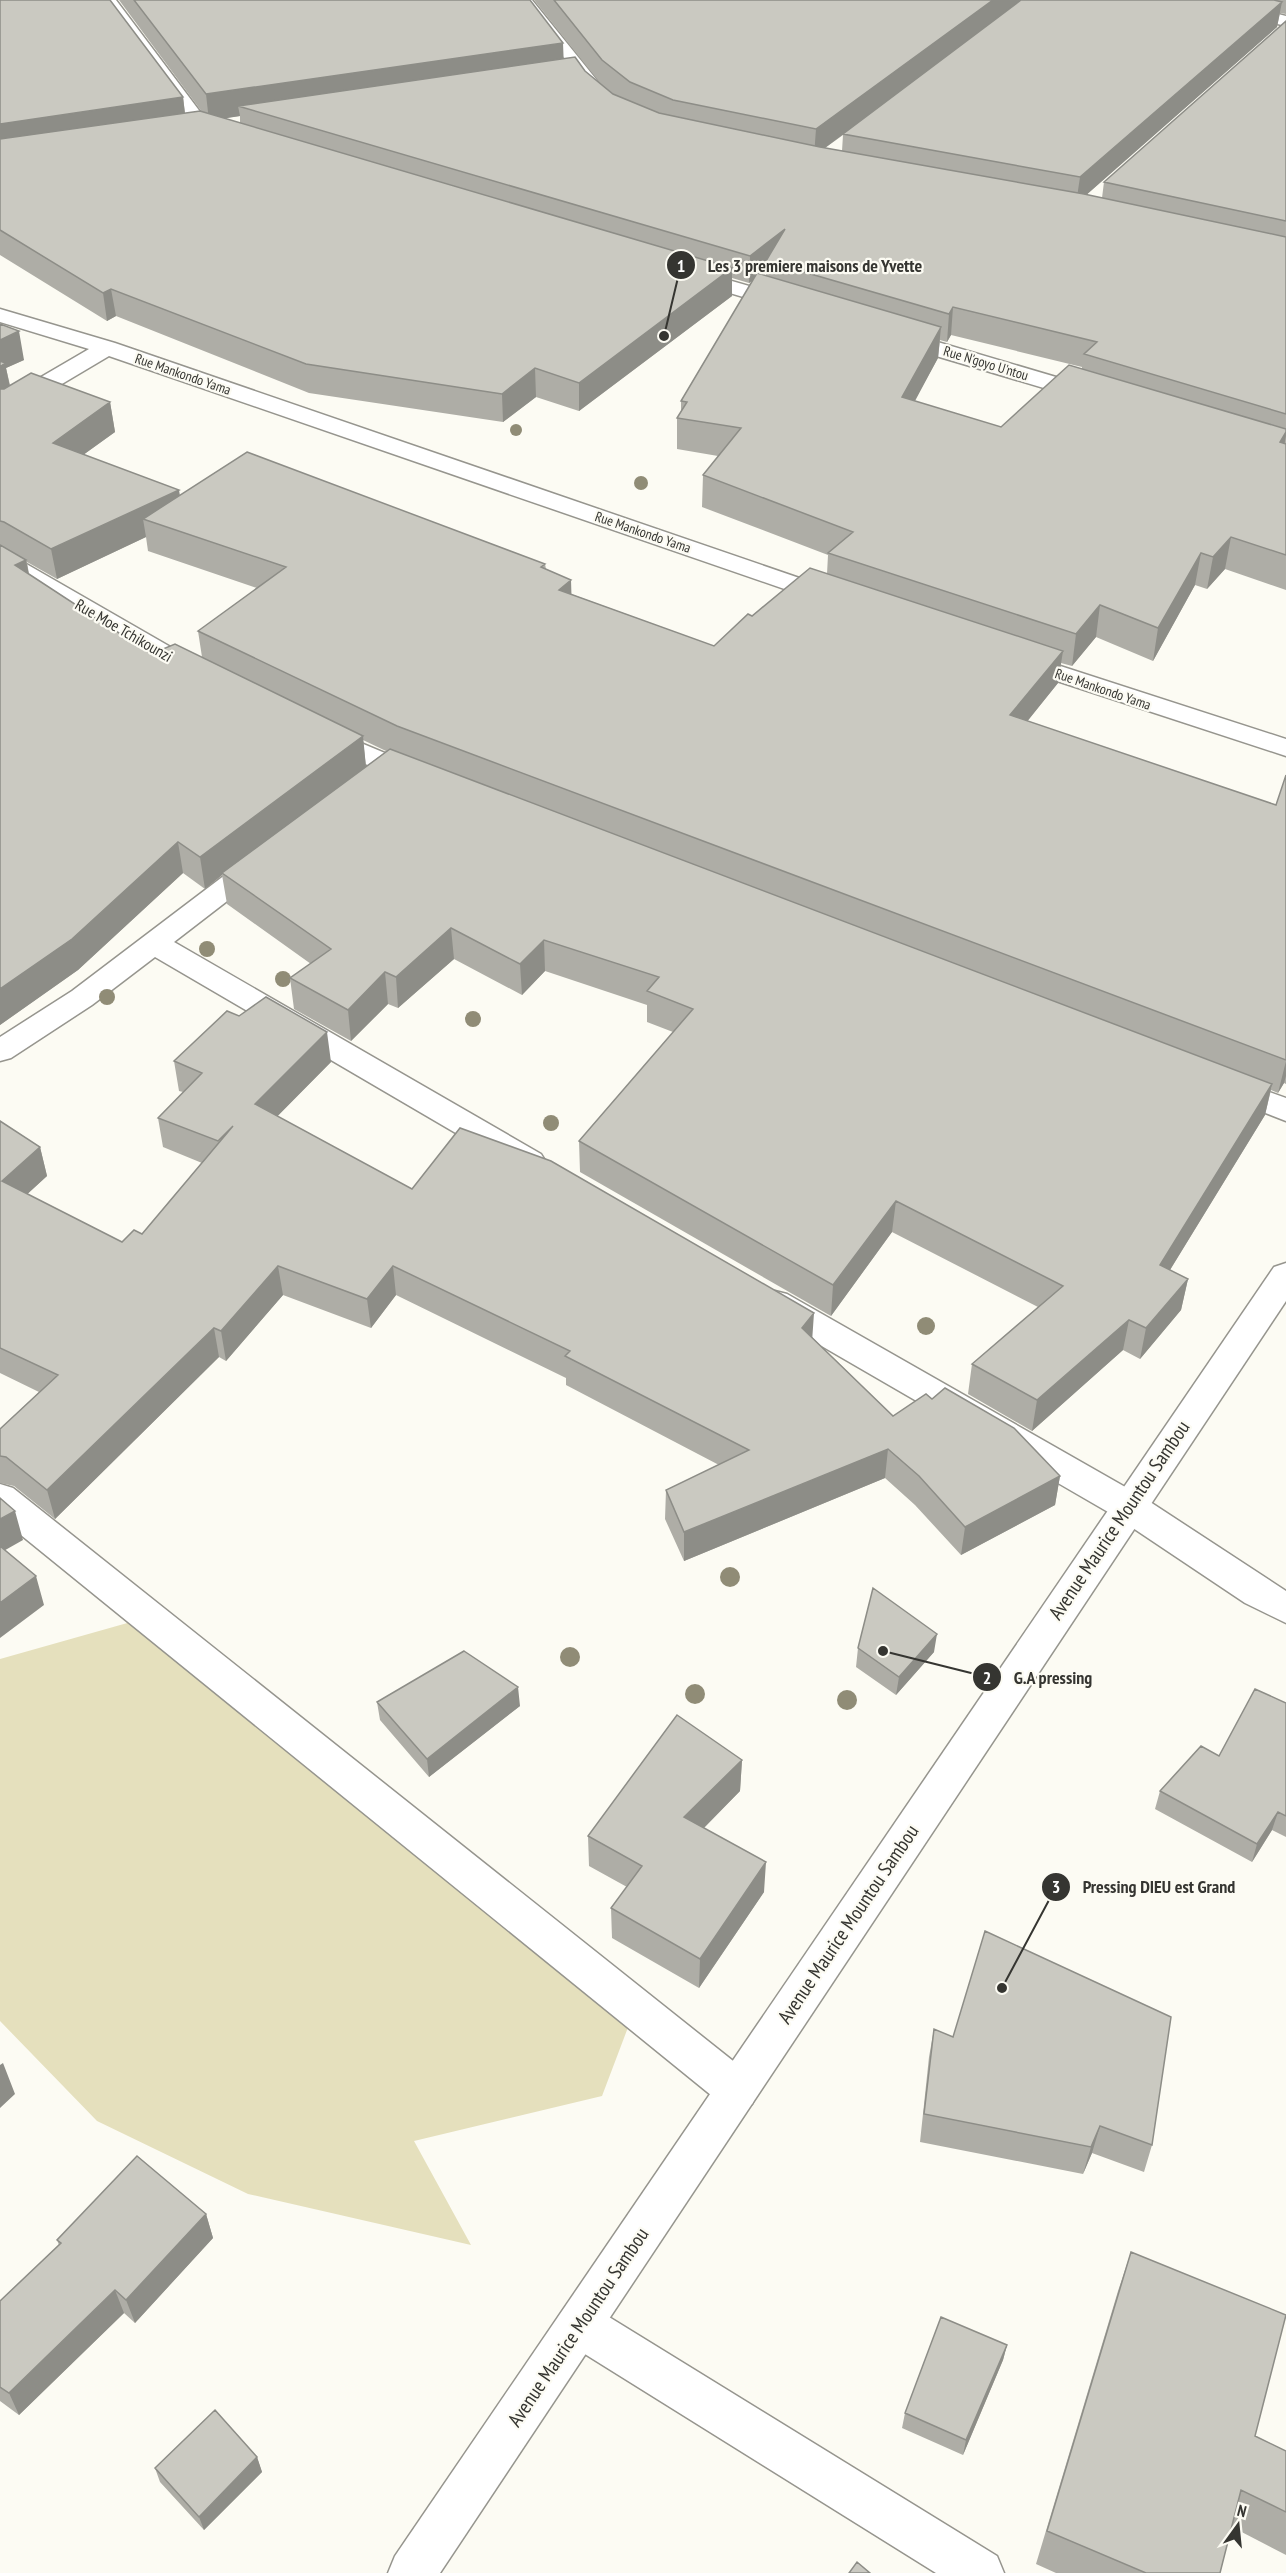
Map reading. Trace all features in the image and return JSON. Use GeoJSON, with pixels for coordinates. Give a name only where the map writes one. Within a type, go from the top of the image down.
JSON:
{"type":"FeatureCollection","features":[{"type":"Feature","properties":{"kind":"street"},"geometry":{"type":"LineString","coordinates":[[107,0],[203,129]]}},
{"type":"Feature","properties":{"kind":"street"},"geometry":{"type":"LineString","coordinates":[[523,0],[594,91],[615,108]]}},
{"type":"Feature","properties":{"kind":"street"},"geometry":{"type":"LineString","coordinates":[[1197,0],[1283,30]]}},
{"type":"Feature","properties":{"kind":"street"},"geometry":{"type":"LineString","coordinates":[[558,78],[582,74]]}},
{"type":"Feature","properties":{"kind":"street"},"geometry":{"type":"LineString","coordinates":[[180,132],[203,129],[226,130]]}},
{"type":"Feature","properties":{"kind":"street"},"geometry":{"type":"LineString","coordinates":[[665,267],[813,312]]}},
{"type":"Feature","properties":{"kind":"street","name":"Rue Mankondo Yama"},"geometry":{"type":"LineString","coordinates":[[0,315],[107,348],[856,606]]}},
{"type":"Feature","properties":{"kind":"street","name":"Rue N'goyo U'ntou"},"geometry":{"type":"LineString","coordinates":[[880,332],[1117,403]]}},
{"type":"Feature","properties":{"kind":"street"},"geometry":{"type":"LineString","coordinates":[[0,411],[107,348]]}},
{"type":"Feature","properties":{"kind":"street","name":"Rue Moe Tchikounzi"},"geometry":{"type":"LineString","coordinates":[[0,558],[224,687]]}},
{"type":"Feature","properties":{"kind":"street","name":"Rue Mankondo Yama"},"geometry":{"type":"LineString","coordinates":[[992,651],[1286,748]]}},
{"type":"Feature","properties":{"kind":"street"},"geometry":{"type":"LineString","coordinates":[[307,727],[380,773],[445,787]]}},
{"type":"Feature","properties":{"kind":"street"},"geometry":{"type":"LineString","coordinates":[[0,1051],[82,999],[285,844]]}},
{"type":"Feature","properties":{"kind":"street"},"geometry":{"type":"LineString","coordinates":[[153,943],[553,1175]]}},
{"type":"Feature","properties":{"kind":"street"},"geometry":{"type":"LineString","coordinates":[[1197,1076],[1286,1110]]}},
{"type":"Feature","properties":{"kind":"street","name":"Avenue Maurice Mountou Sambou"},"geometry":{"type":"LineString","coordinates":[[411,2573],[580,2325],[1128,1506],[1286,1275]]}},
{"type":"Feature","properties":{"kind":"street"},"geometry":{"type":"LineString","coordinates":[[748,1287],[1128,1506],[1258,1593],[1286,1608]]}},
{"type":"Feature","properties":{"kind":"street"},"geometry":{"type":"LineString","coordinates":[[0,1498],[736,2090]]}},
{"type":"Feature","properties":{"kind":"street"},"geometry":{"type":"LineString","coordinates":[[580,2325],[980,2573]]}},
{"type":"Feature","properties":{"kind":"shaded area"},"geometry":{"type":"Polygon","coordinates":[[[145,1618],[638,2001],[602,2096],[414,2141],[471,2245],[248,2194],[97,2121],[0,2021],[0,1659],[145,1618]]]}},
{"type":"Feature","properties":{"kind":"building"},"geometry":{"type":"Polygon","coordinates":[[[0,0],[110,0],[183,97],[0,124],[0,0]]]}},
{"type":"Feature","properties":{"kind":"building"},"geometry":{"type":"Polygon","coordinates":[[[134,0],[530,0],[563,43],[206,94],[134,0]]]}},
{"type":"Feature","properties":{"kind":"building"},"geometry":{"type":"Polygon","coordinates":[[[554,0],[993,0],[816,129],[673,100],[630,82],[602,60],[554,0]]]}},
{"type":"Feature","properties":{"kind":"building"},"geometry":{"type":"Polygon","coordinates":[[[1021,0],[1274,0],[1282,2],[1080,177],[843,134],[1021,0]]]}},
{"type":"Feature","properties":{"kind":"building"},"geometry":{"type":"Polygon","coordinates":[[[1286,21],[1286,221],[1104,182],[1286,21]]]}},
{"type":"Feature","properties":{"kind":"building"},"geometry":{"type":"Polygon","coordinates":[[[575,57],[585,71],[613,94],[659,113],[820,147],[1084,194],[1286,237],[1286,414],[1084,354],[1097,342],[953,307],[949,314],[766,261],[785,229],[750,256],[238,106],[575,57]]]}},
{"type":"Feature","properties":{"kind":"building"},"geometry":{"type":"Polygon","coordinates":[[[200,111],[732,268],[579,383],[535,368],[502,394],[306,364],[111,289],[103,293],[0,230],[0,139],[200,111]]]}},
{"type":"Feature","properties":{"kind":"building"},"geometry":{"type":"Polygon","coordinates":[[[757,273],[941,327],[902,397],[1001,427],[1069,365],[1286,429],[1280,442],[1286,444],[1286,555],[1231,537],[1213,557],[1201,553],[1158,628],[1100,605],[1076,634],[828,553],[853,532],[703,475],[741,428],[677,418],[687,402],[681,401],[757,273]]]}},
{"type":"Feature","properties":{"kind":"building"},"geometry":{"type":"Polygon","coordinates":[[[0,324],[19,331],[0,340],[0,324]]]}},
{"type":"Feature","properties":{"kind":"building"},"geometry":{"type":"Polygon","coordinates":[[[31,373],[110,402],[53,443],[179,490],[51,549],[0,521],[0,389],[4,389],[31,373]]]}},
{"type":"Feature","properties":{"kind":"building"},"geometry":{"type":"Polygon","coordinates":[[[247,452],[545,564],[541,567],[571,580],[559,590],[714,646],[748,614],[752,616],[810,568],[1063,651],[1010,715],[1276,805],[1286,775],[1286,1060],[397,726],[198,631],[286,567],[143,519],[247,452]]]}},
{"type":"Feature","properties":{"kind":"building"},"geometry":{"type":"Polygon","coordinates":[[[0,545],[26,560],[15,565],[151,654],[175,644],[363,736],[200,857],[178,842],[72,939],[0,989],[0,545]]]}},
{"type":"Feature","properties":{"kind":"building"},"geometry":{"type":"Polygon","coordinates":[[[390,749],[1272,1084],[1160,1265],[1188,1279],[1146,1328],[1129,1320],[1037,1400],[972,1364],[1063,1286],[896,1201],[833,1285],[579,1141],[693,1009],[647,991],[659,977],[544,940],[520,964],[451,928],[396,977],[385,972],[348,1010],[290,978],[331,949],[222,873],[390,749]]]}},
{"type":"Feature","properties":{"kind":"building"},"geometry":{"type":"Polygon","coordinates":[[[266,997],[327,1032],[255,1104],[412,1189],[460,1128],[551,1161],[814,1313],[802,1328],[893,1416],[926,1394],[932,1399],[945,1388],[1014,1428],[1060,1476],[965,1527],[919,1476],[888,1449],[684,1532],[666,1490],[749,1450],[565,1356],[570,1351],[393,1266],[367,1299],[278,1266],[221,1331],[214,1328],[47,1490],[6,1457],[0,1456],[0,1429],[58,1375],[0,1348],[0,1121],[40,1147],[2,1181],[122,1242],[134,1230],[142,1234],[233,1126],[218,1141],[158,1118],[202,1073],[174,1061],[227,1011],[239,1016],[266,997]]]}},
{"type":"Feature","properties":{"kind":"building"},"geometry":{"type":"Polygon","coordinates":[[[0,1498],[15,1511],[0,1519],[0,1498]]]}},
{"type":"Feature","properties":{"kind":"building"},"geometry":{"type":"Polygon","coordinates":[[[0,1546],[36,1576],[0,1603],[0,1546]]]}},
{"type":"Feature","properties":{"kind":"building"},"geometry":{"type":"Polygon","coordinates":[[[873,1588],[937,1634],[899,1677],[858,1648],[873,1588]]]}},
{"type":"Feature","properties":{"kind":"building"},"geometry":{"type":"Polygon","coordinates":[[[464,1651],[518,1687],[427,1759],[377,1702],[464,1651]]]}},
{"type":"Feature","properties":{"kind":"building"},"geometry":{"type":"Polygon","coordinates":[[[1255,1689],[1286,1703],[1286,1816],[1278,1812],[1257,1844],[1160,1791],[1201,1746],[1219,1756],[1255,1689]]]}},
{"type":"Feature","properties":{"kind":"building"},"geometry":{"type":"Polygon","coordinates":[[[677,1715],[742,1760],[684,1817],[766,1862],[700,1959],[611,1908],[642,1866],[588,1836],[677,1715]]]}},
{"type":"Feature","properties":{"kind":"building"},"geometry":{"type":"Polygon","coordinates":[[[985,1931],[1171,2017],[1152,2145],[1100,2126],[1091,2147],[924,2114],[934,2029],[953,2037],[985,1931]]]}},
{"type":"Feature","properties":{"kind":"building"},"geometry":{"type":"Polygon","coordinates":[[[137,2156],[206,2214],[126,2300],[115,2290],[9,2393],[0,2387],[0,2301],[61,2243],[57,2240],[137,2156]]]}},
{"type":"Feature","properties":{"kind":"building"},"geometry":{"type":"Polygon","coordinates":[[[1131,2252],[1286,2315],[1255,2436],[1286,2451],[1286,2512],[1241,2490],[1220,2573],[1146,2573],[1047,2531],[1131,2252]]]}},
{"type":"Feature","properties":{"kind":"building"},"geometry":{"type":"Polygon","coordinates":[[[941,2317],[1007,2345],[966,2440],[905,2413],[941,2317]]]}},
{"type":"Feature","properties":{"kind":"building"},"geometry":{"type":"Polygon","coordinates":[[[215,2410],[257,2457],[199,2517],[155,2468],[215,2410]]]}},
{"type":"Feature","properties":{"kind":"building"},"geometry":{"type":"Polygon","coordinates":[[[857,2562],[870,2573],[849,2573],[857,2562]]]}},
{"type":"Feature","properties":{"kind":"place","name":"Les 3 premiere maisons de Yvette"},"geometry":{"type":"Point","coordinates":[664,336]}},
{"type":"Feature","properties":{"kind":"place","name":"G.A pressing"},"geometry":{"type":"Point","coordinates":[883,1651]}},
{"type":"Feature","properties":{"kind":"place","name":"Pressing DIEU est Grand"},"geometry":{"type":"Point","coordinates":[1002,1988]}}]}
